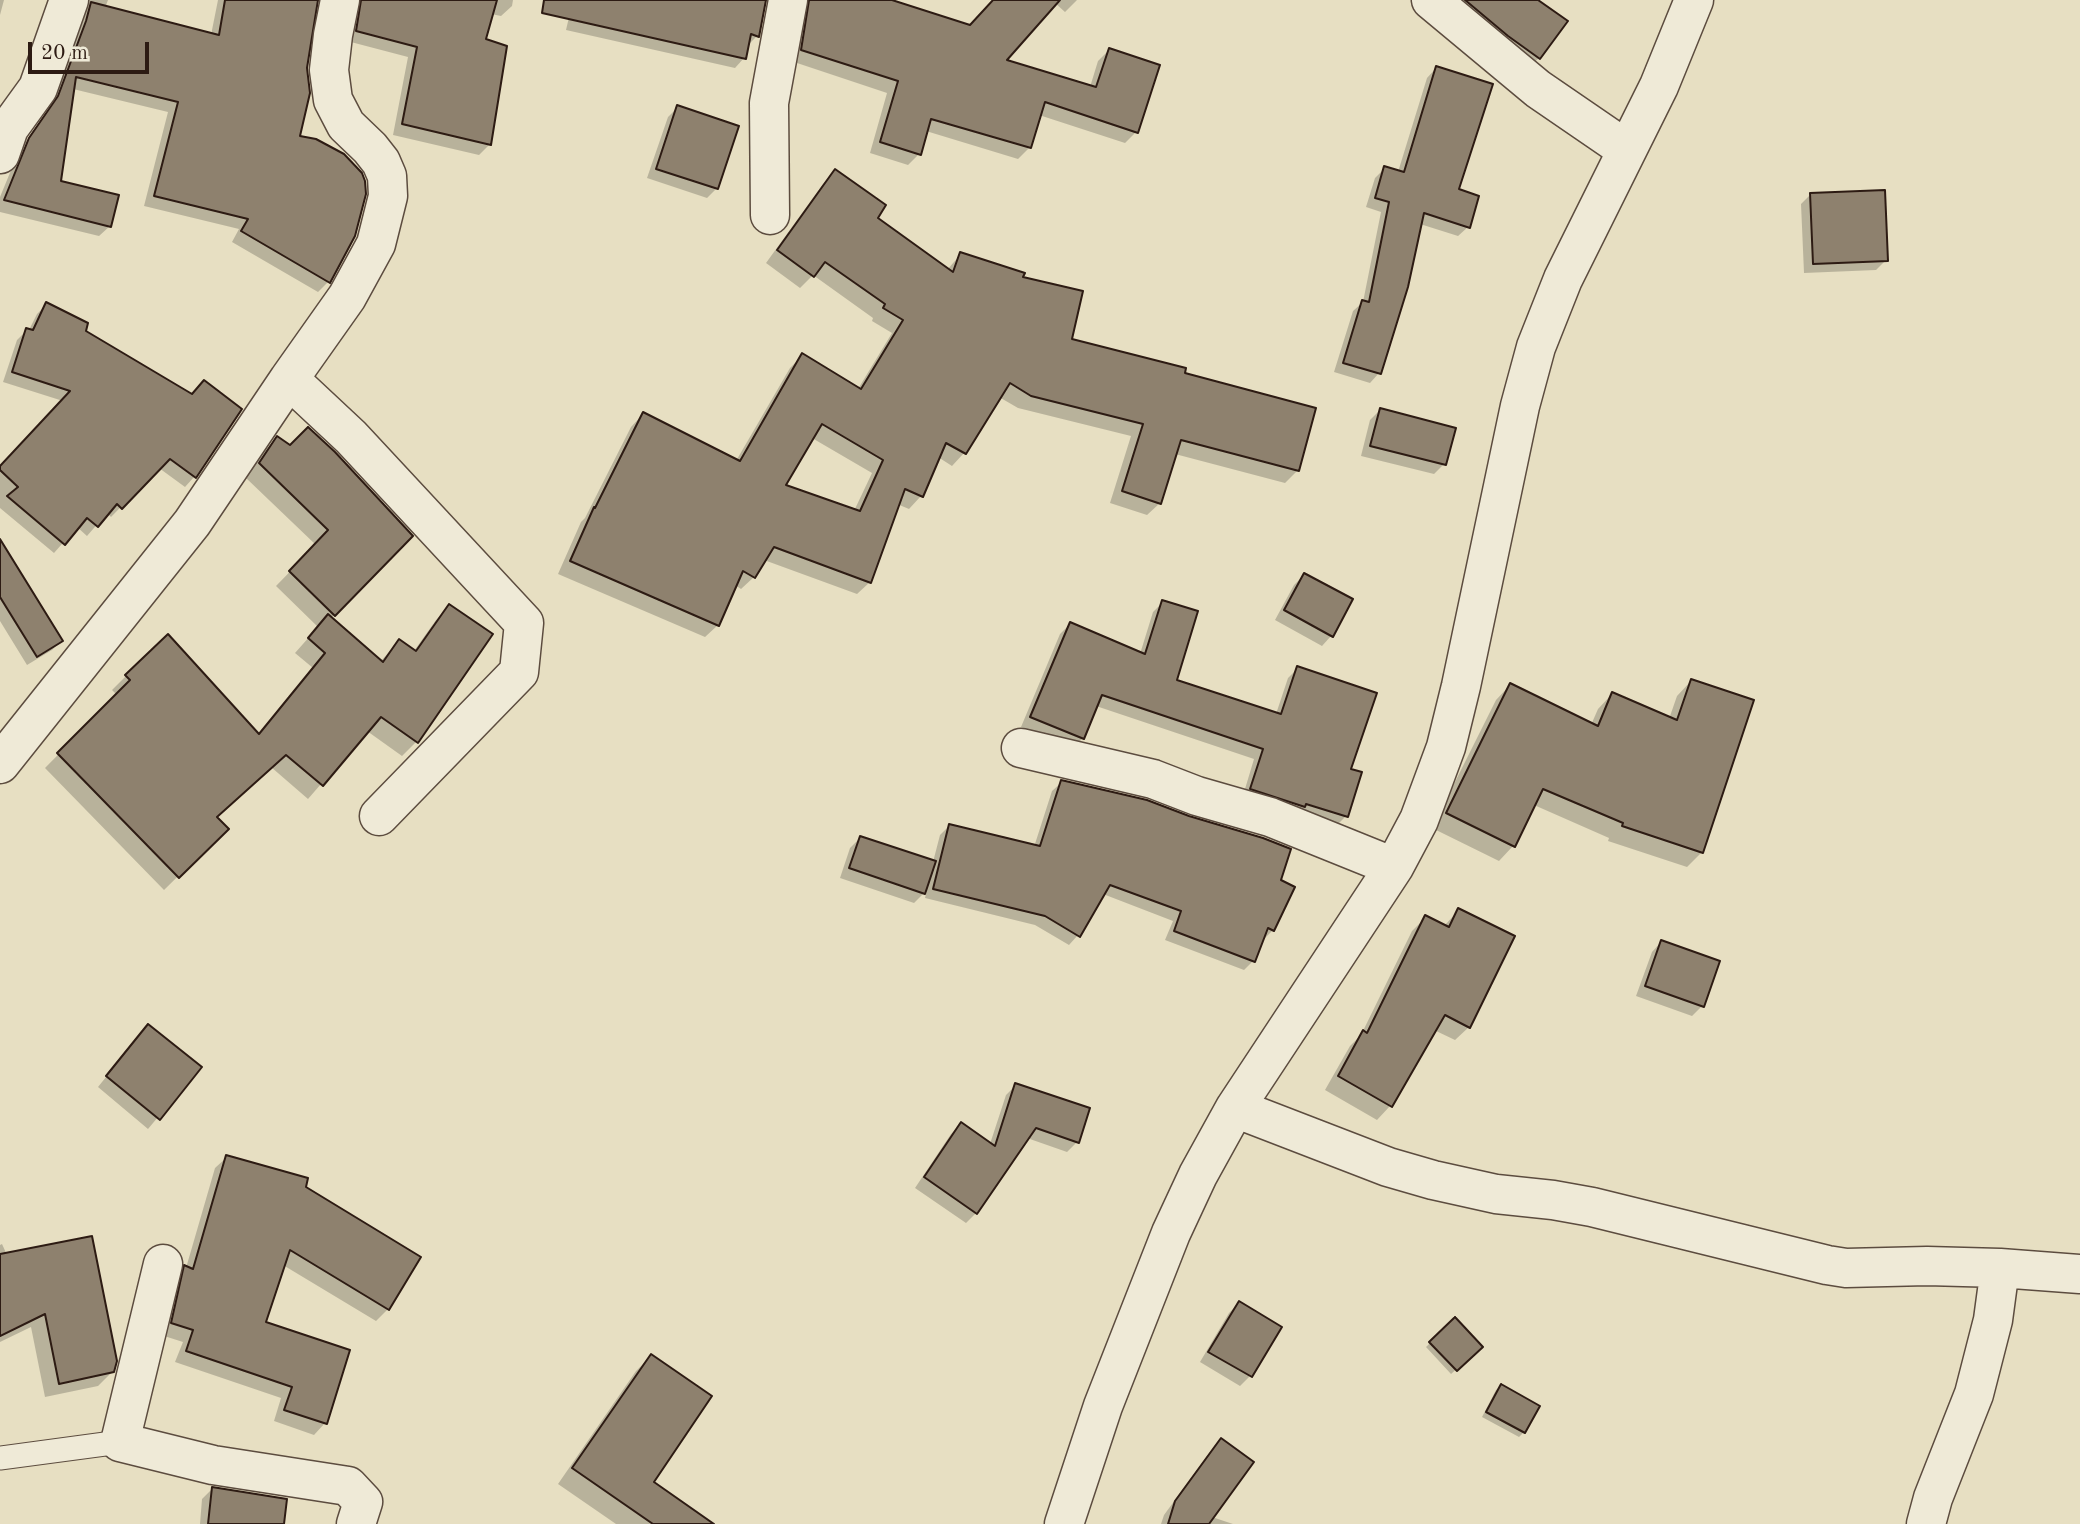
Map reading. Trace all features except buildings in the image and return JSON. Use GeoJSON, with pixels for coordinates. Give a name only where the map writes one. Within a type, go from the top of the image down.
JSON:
{"type":"FeatureCollection","features":[{"type":"Feature","properties":{"kind":"street"},"geometry":{"type":"LineString","coordinates":[[0,154],[9,128],[38,88],[69,0]]}},
{"type":"Feature","properties":{"kind":"street"},"geometry":{"type":"LineString","coordinates":[[0,764],[192,523],[347,297],[376,244],[388,196],[387,176],[381,162],[370,148],[346,125],[333,100],[329,70],[340,0]]}},
{"type":"Feature","properties":{"kind":"street"},"geometry":{"type":"LineString","coordinates":[[770,215],[769,103],[788,0]]}},
{"type":"Feature","properties":{"kind":"street"},"geometry":{"type":"LineString","coordinates":[[1431,0],[1538,89],[1627,150]]}},
{"type":"Feature","properties":{"kind":"street"},"geometry":{"type":"LineString","coordinates":[[1064,1524],[1103,1406],[1171,1234],[1198,1175],[1235,1108],[1394,867],[1419,820],[1446,747],[1487,570],[1520,406],[1536,347],[1563,279],[1659,86],[1694,0]]}},
{"type":"Feature","properties":{"kind":"street"},"geometry":{"type":"LineString","coordinates":[[289,379],[351,437],[524,623],[519,673],[379,816]]}},
{"type":"Feature","properties":{"kind":"street"},"geometry":{"type":"LineString","coordinates":[[1021,748],[1153,779],[1197,796],[1270,817],[1394,867]]}},
{"type":"Feature","properties":{"kind":"street"},"geometry":{"type":"LineString","coordinates":[[1235,1108],[1388,1167],[1433,1180],[1496,1194],[1553,1199],[1591,1207],[1827,1265],[1846,1268],[2000,1268],[2080,1274]]}},
{"type":"Feature","properties":{"kind":"street"},"geometry":{"type":"LineString","coordinates":[[163,1264],[120,1442],[213,1465],[348,1486],[363,1502],[356,1524]]}},
{"type":"Feature","properties":{"kind":"street"},"geometry":{"type":"LineString","coordinates":[[1926,1524],[1933,1498],[1974,1394],[1993,1320],[2000,1268]]}},
{"type":"Feature","properties":{"kind":"lane"},"geometry":{"type":"LineString","coordinates":[[0,1458],[120,1442]]}}]}
